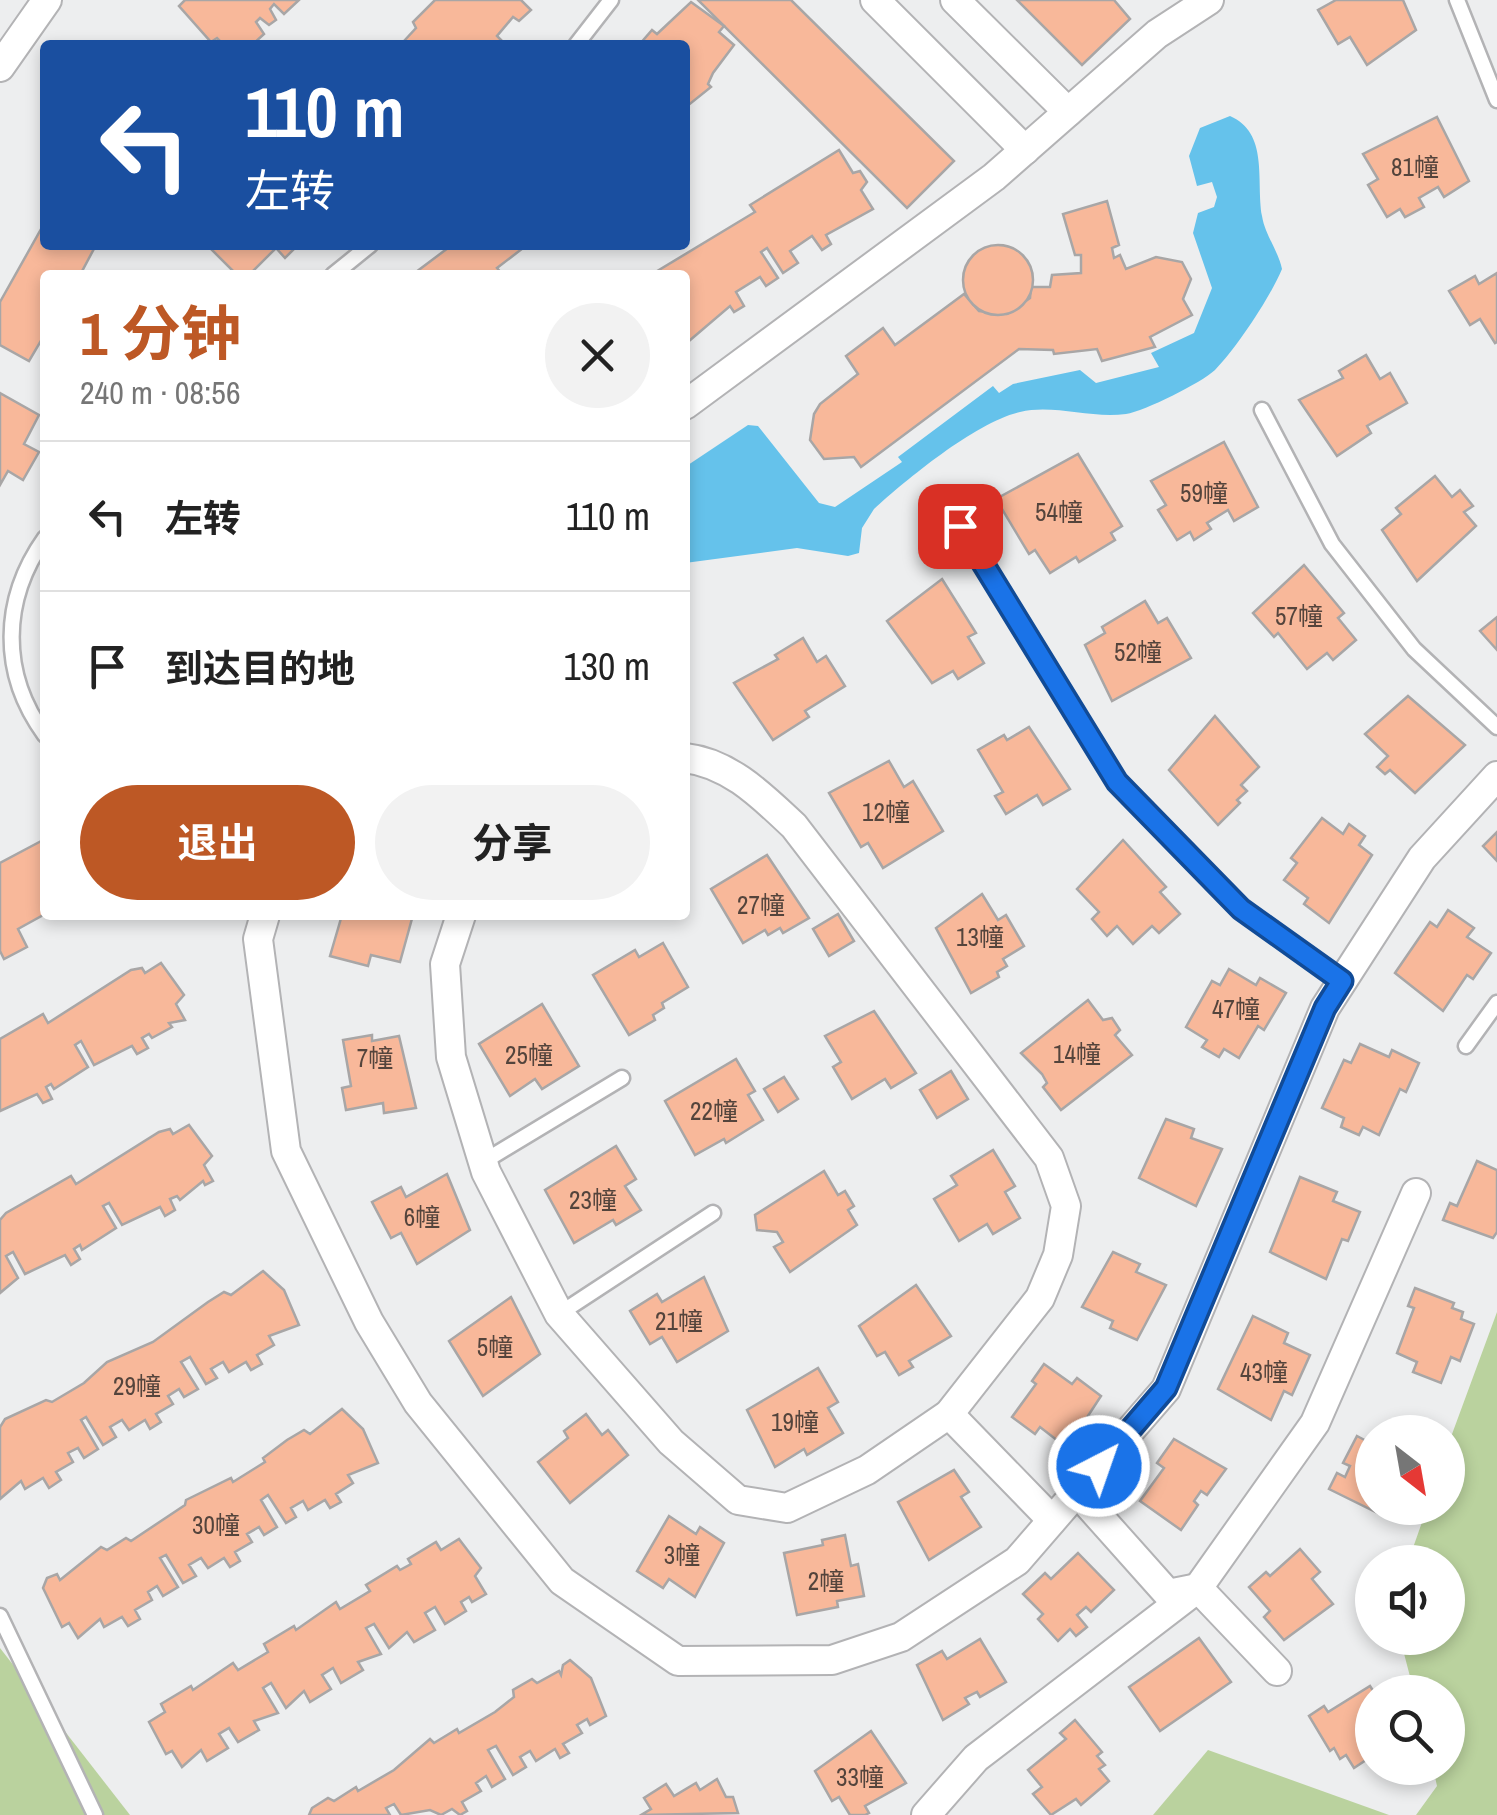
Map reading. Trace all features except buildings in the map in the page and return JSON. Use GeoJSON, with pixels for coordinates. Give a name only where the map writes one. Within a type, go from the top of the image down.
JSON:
{"type":"FeatureCollection","features":[{"type":"Feature","properties":{"kind":"street"},"geometry":{"type":"LineString","coordinates":[[0,67],[47,0]]}},
{"type":"Feature","properties":{"kind":"street"},"geometry":{"type":"LineString","coordinates":[[875,0],[1025,150]]}},
{"type":"Feature","properties":{"kind":"street"},"geometry":{"type":"LineString","coordinates":[[955,0],[1068,112]]}},
{"type":"Feature","properties":{"kind":"street"},"geometry":{"type":"LineString","coordinates":[[690,401],[811,316],[1025,150],[1156,34],[1209,0]]}},
{"type":"Feature","properties":{"kind":"street"},"geometry":{"type":"LineString","coordinates":[[459,920],[444,964],[450,1057],[482,1162],[559,1314],[671,1442],[738,1500],[787,1508],[866,1470],[949,1414],[1032,1310],[1058,1255],[1066,1206],[1050,1158],[794,826],[751,785],[701,760],[690,759]]}},
{"type":"Feature","properties":{"kind":"street"},"geometry":{"type":"LineString","coordinates":[[263,920],[258,939],[286,1150],[369,1322],[418,1403],[562,1580],[678,1661],[832,1660],[901,1637],[1017,1561],[1166,1388],[1325,1008],[1422,858],[1497,776]]}},
{"type":"Feature","properties":{"kind":"street"},"geometry":{"type":"LineString","coordinates":[[926,1815],[976,1758],[1198,1588],[1315,1423],[1416,1193]]}},
{"type":"Feature","properties":{"kind":"street"},"geometry":{"type":"LineString","coordinates":[[949,1414],[1052,1520]]}},
{"type":"Feature","properties":{"kind":"street"},"geometry":{"type":"LineString","coordinates":[[1077,1492],[1168,1594],[1198,1588]]}},
{"type":"Feature","properties":{"kind":"street"},"geometry":{"type":"LineString","coordinates":[[1198,1588],[1277,1670]]}},
{"type":"Feature","properties":{"kind":"lane"},"geometry":{"type":"LineString","coordinates":[[580,40],[611,0]]}},
{"type":"Feature","properties":{"kind":"lane"},"geometry":{"type":"LineString","coordinates":[[1457,0],[1497,100]]}},
{"type":"Feature","properties":{"kind":"lane"},"geometry":{"type":"LineString","coordinates":[[338,270],[364,250]]}},
{"type":"Feature","properties":{"kind":"lane"},"geometry":{"type":"LineString","coordinates":[[1262,410],[1332,544],[1414,649],[1497,727]]}},
{"type":"Feature","properties":{"kind":"lane"},"geometry":{"type":"LineString","coordinates":[[960,526],[1117,782],[1241,909],[1342,981]]}},
{"type":"Feature","properties":{"kind":"lane"},"geometry":{"type":"LineString","coordinates":[[40,545],[22,570],[7,651],[31,718],[40,729]]}},
{"type":"Feature","properties":{"kind":"lane"},"geometry":{"type":"LineString","coordinates":[[1466,1046],[1497,1003]]}},
{"type":"Feature","properties":{"kind":"lane"},"geometry":{"type":"LineString","coordinates":[[482,1162],[622,1078]]}},
{"type":"Feature","properties":{"kind":"lane"},"geometry":{"type":"LineString","coordinates":[[559,1314],[713,1213]]}},
{"type":"Feature","properties":{"kind":"lane"},"geometry":{"type":"LineString","coordinates":[[0,1616],[95,1815]]}},
{"type":"Feature","properties":{"kind":"green space"},"geometry":{"type":"Polygon","coordinates":[[[1497,1312],[1497,1815],[1416,1815],[1437,1785],[1465,1785],[1465,1675],[1410,1675],[1404,1655],[1465,1655],[1465,1545],[1414,1545],[1421,1525],[1465,1525],[1465,1415],[1459,1415],[1497,1312]]]}},
{"type":"Feature","properties":{"kind":"green space"},"geometry":{"type":"Polygon","coordinates":[[[0,1648],[130,1815],[0,1815],[0,1648]]]}},
{"type":"Feature","properties":{"kind":"green space"},"geometry":{"type":"Polygon","coordinates":[[[1208,1750],[1389,1815],[1153,1815],[1208,1750]]]}},
{"type":"Feature","properties":{"kind":"water"},"geometry":{"type":"Polygon","coordinates":[[[1230,116],[1251,134],[1258,159],[1262,216],[1282,269],[1252,322],[1215,370],[1172,396],[1126,414],[1033,410],[983,427],[923,468],[874,509],[862,528],[859,553],[848,556],[797,548],[690,562],[690,464],[748,425],[758,426],[819,503],[835,507],[902,462],[898,457],[993,386],[999,393],[1013,384],[1080,370],[1096,383],[1159,367],[1151,353],[1194,333],[1212,288],[1193,233],[1198,213],[1214,207],[1217,197],[1212,182],[1197,186],[1189,156],[1200,128],[1230,116]]]}},
{"type":"Feature","properties":{"kind":"route"},"geometry":{"type":"LineString","coordinates":[[960,526],[1117,782],[1241,909],[1342,981],[1325,1008],[1166,1388],[1099,1466]]}}]}
